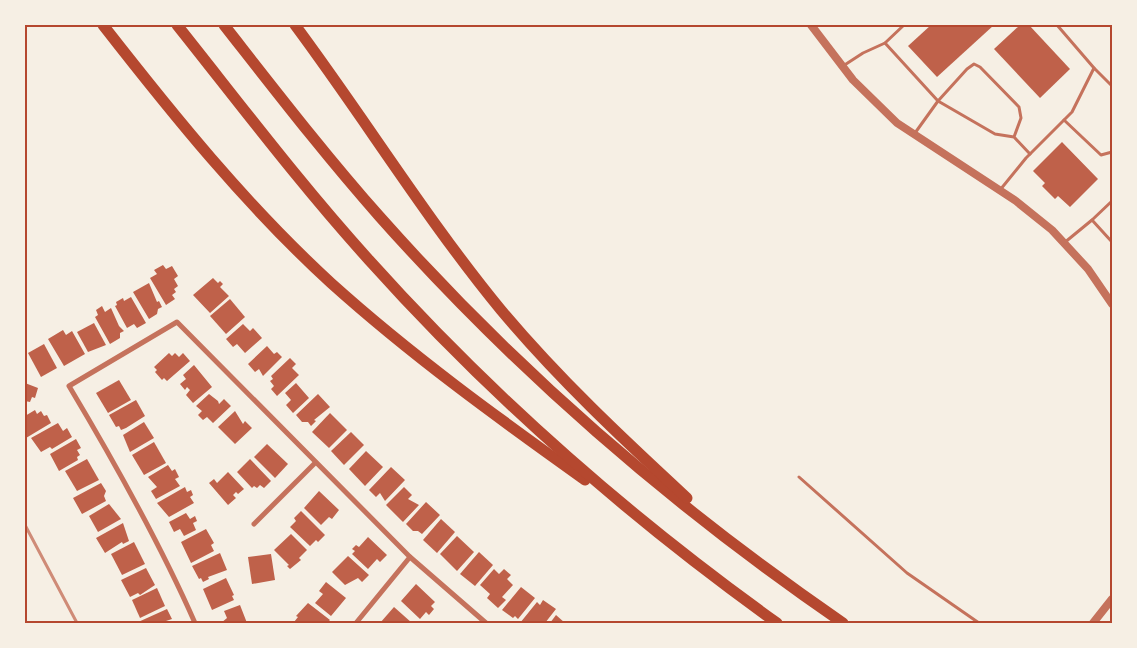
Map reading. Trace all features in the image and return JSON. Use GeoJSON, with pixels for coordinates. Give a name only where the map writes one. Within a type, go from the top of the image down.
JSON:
{"type":"FeatureCollection","features":[{"type":"Feature","properties":{"kind":"highway"},"geometry":{"type":"LineString","coordinates":[[103,25],[169,108],[236,187],[330,282],[412,352],[482,407],[650,526],[777,623]]}},
{"type":"Feature","properties":{"kind":"highway"},"geometry":{"type":"LineString","coordinates":[[177,25],[288,166],[392,285],[522,415],[650,526]]}},
{"type":"Feature","properties":{"kind":"highway"},"geometry":{"type":"LineString","coordinates":[[224,25],[342,173],[468,310],[561,399],[655,481],[747,554],[843,623]]}},
{"type":"Feature","properties":{"kind":"highway"},"geometry":{"type":"LineString","coordinates":[[295,25],[447,239],[507,317],[582,399],[747,554]]}},
{"type":"Feature","properties":{"kind":"street"},"geometry":{"type":"LineString","coordinates":[[811,25],[842,67],[897,123],[1000,190],[1052,230],[1088,269],[1112,304]]}},
{"type":"Feature","properties":{"kind":"street"},"geometry":{"type":"LineString","coordinates":[[195,623],[171,568],[130,490],[69,386],[177,322],[410,557],[486,623]]}},
{"type":"Feature","properties":{"kind":"street"},"geometry":{"type":"LineString","coordinates":[[254,524],[315,463]]}},
{"type":"Feature","properties":{"kind":"street"},"geometry":{"type":"LineString","coordinates":[[356,623],[410,557]]}},
{"type":"Feature","properties":{"kind":"street"},"geometry":{"type":"LineString","coordinates":[[1093,623],[1112,599]]}},
{"type":"Feature","properties":{"kind":"lane"},"geometry":{"type":"LineString","coordinates":[[842,67],[863,53],[885,43],[904,25]]}},
{"type":"Feature","properties":{"kind":"lane"},"geometry":{"type":"LineString","coordinates":[[1057,25],[1112,86]]}},
{"type":"Feature","properties":{"kind":"lane"},"geometry":{"type":"LineString","coordinates":[[885,43],[938,101],[994,134],[1014,137],[1030,154]]}},
{"type":"Feature","properties":{"kind":"lane"},"geometry":{"type":"LineString","coordinates":[[914,134],[938,101],[967,69],[974,64],[980,67],[1018,107],[1021,118],[1014,137]]}},
{"type":"Feature","properties":{"kind":"lane"},"geometry":{"type":"LineString","coordinates":[[1000,190],[1030,154],[1072,112],[1094,68]]}},
{"type":"Feature","properties":{"kind":"lane"},"geometry":{"type":"LineString","coordinates":[[1064,120],[1101,155],[1112,152]]}},
{"type":"Feature","properties":{"kind":"lane"},"geometry":{"type":"LineString","coordinates":[[1064,243],[1112,201]]}},
{"type":"Feature","properties":{"kind":"lane"},"geometry":{"type":"LineString","coordinates":[[1092,220],[1112,242]]}},
{"type":"Feature","properties":{"kind":"lane"},"geometry":{"type":"LineString","coordinates":[[799,477],[907,573],[979,623]]}},
{"type":"Feature","properties":{"kind":"building"},"geometry":{"type":"Polygon","coordinates":[[[931,25],[994,25],[937,77],[908,46],[931,25]]]}},
{"type":"Feature","properties":{"kind":"building"},"geometry":{"type":"Polygon","coordinates":[[[1020,25],[1029,25],[1070,69],[1040,98],[994,49],[1020,25]]]}},
{"type":"Feature","properties":{"kind":"building"},"geometry":{"type":"Polygon","coordinates":[[[1062,142],[1098,179],[1070,207],[1058,196],[1055,199],[1042,186],[1045,183],[1033,171],[1062,142]]]}},
{"type":"Feature","properties":{"kind":"building"},"geometry":{"type":"Polygon","coordinates":[[[163,265],[166,269],[172,266],[178,276],[174,279],[178,286],[174,289],[176,292],[172,295],[175,299],[166,305],[150,278],[157,274],[154,270],[163,265]]]}},
{"type":"Feature","properties":{"kind":"building"},"geometry":{"type":"Polygon","coordinates":[[[213,278],[218,283],[220,281],[223,284],[220,287],[229,296],[210,313],[193,295],[213,278]]]}},
{"type":"Feature","properties":{"kind":"building"},"geometry":{"type":"Polygon","coordinates":[[[149,283],[157,302],[159,301],[162,307],[158,309],[157,314],[149,319],[133,292],[149,283]]]}},
{"type":"Feature","properties":{"kind":"building"},"geometry":{"type":"Polygon","coordinates":[[[131,297],[146,323],[137,328],[134,324],[127,328],[115,306],[117,305],[116,302],[123,298],[124,301],[131,297]]]}},
{"type":"Feature","properties":{"kind":"building"},"geometry":{"type":"Polygon","coordinates":[[[230,299],[245,317],[226,334],[210,316],[230,299]]]}},
{"type":"Feature","properties":{"kind":"building"},"geometry":{"type":"Polygon","coordinates":[[[102,306],[105,312],[111,308],[119,326],[124,331],[120,333],[120,338],[110,344],[95,317],[98,315],[96,310],[102,306]]]}},
{"type":"Feature","properties":{"kind":"building"},"geometry":{"type":"Polygon","coordinates":[[[94,323],[106,345],[88,352],[77,332],[94,323]]]}},
{"type":"Feature","properties":{"kind":"building"},"geometry":{"type":"Polygon","coordinates":[[[243,324],[250,331],[253,328],[262,338],[245,353],[237,344],[233,347],[226,339],[243,324]]]}},
{"type":"Feature","properties":{"kind":"building"},"geometry":{"type":"Polygon","coordinates":[[[63,330],[66,335],[72,331],[85,354],[64,366],[48,339],[63,330]]]}},
{"type":"Feature","properties":{"kind":"building"},"geometry":{"type":"Polygon","coordinates":[[[44,344],[57,368],[41,377],[28,353],[44,344]]]}},
{"type":"Feature","properties":{"kind":"building"},"geometry":{"type":"Polygon","coordinates":[[[267,346],[274,354],[277,352],[282,357],[263,376],[259,369],[255,372],[248,364],[267,346]]]}},
{"type":"Feature","properties":{"kind":"building"},"geometry":{"type":"Polygon","coordinates":[[[169,353],[172,356],[175,353],[179,357],[183,353],[190,361],[167,381],[164,378],[162,380],[155,372],[157,370],[154,367],[169,353]]]}},
{"type":"Feature","properties":{"kind":"building"},"geometry":{"type":"Polygon","coordinates":[[[290,358],[296,364],[292,368],[299,375],[277,396],[271,389],[274,386],[270,381],[273,379],[271,376],[290,358]]]}},
{"type":"Feature","properties":{"kind":"building"},"geometry":{"type":"Polygon","coordinates":[[[194,365],[212,387],[193,403],[186,395],[190,390],[187,387],[185,390],[180,384],[186,379],[183,375],[194,365]]]}},
{"type":"Feature","properties":{"kind":"building"},"geometry":{"type":"Polygon","coordinates":[[[119,380],[131,400],[108,413],[96,393],[119,380]]]}},
{"type":"Feature","properties":{"kind":"building"},"geometry":{"type":"Polygon","coordinates":[[[25,383],[38,388],[35,398],[32,397],[30,402],[25,401],[25,383]]]}},
{"type":"Feature","properties":{"kind":"building"},"geometry":{"type":"Polygon","coordinates":[[[296,383],[309,398],[293,413],[286,405],[291,400],[285,393],[296,383]]]}},
{"type":"Feature","properties":{"kind":"building"},"geometry":{"type":"Polygon","coordinates":[[[209,394],[219,404],[224,399],[231,406],[213,423],[207,417],[203,420],[198,415],[202,411],[196,406],[209,394]]]}},
{"type":"Feature","properties":{"kind":"building"},"geometry":{"type":"Polygon","coordinates":[[[318,394],[330,407],[314,420],[316,421],[311,426],[308,422],[302,422],[296,415],[318,394]]]}},
{"type":"Feature","properties":{"kind":"building"},"geometry":{"type":"Polygon","coordinates":[[[136,400],[145,416],[121,430],[119,426],[116,427],[109,415],[136,400]]]}},
{"type":"Feature","properties":{"kind":"building"},"geometry":{"type":"Polygon","coordinates":[[[35,410],[37,414],[41,411],[44,416],[47,415],[51,423],[26,438],[25,416],[35,410]]]}},
{"type":"Feature","properties":{"kind":"building"},"geometry":{"type":"Polygon","coordinates":[[[235,411],[243,424],[245,421],[252,428],[235,444],[218,427],[235,411]]]}},
{"type":"Feature","properties":{"kind":"building"},"geometry":{"type":"Polygon","coordinates":[[[330,413],[347,430],[329,448],[312,432],[330,413]]]}},
{"type":"Feature","properties":{"kind":"building"},"geometry":{"type":"Polygon","coordinates":[[[144,422],[154,438],[130,452],[123,435],[144,422]]]}},
{"type":"Feature","properties":{"kind":"building"},"geometry":{"type":"Polygon","coordinates":[[[58,423],[63,431],[67,428],[72,437],[52,449],[50,447],[41,452],[31,438],[58,423]]]}},
{"type":"Feature","properties":{"kind":"building"},"geometry":{"type":"Polygon","coordinates":[[[351,432],[364,445],[344,465],[331,451],[351,432]]]}},
{"type":"Feature","properties":{"kind":"building"},"geometry":{"type":"Polygon","coordinates":[[[76,439],[81,448],[77,450],[80,455],[77,457],[78,460],[59,471],[50,454],[76,439]]]}},
{"type":"Feature","properties":{"kind":"building"},"geometry":{"type":"Polygon","coordinates":[[[154,442],[166,463],[144,475],[132,455],[154,442]]]}},
{"type":"Feature","properties":{"kind":"building"},"geometry":{"type":"Polygon","coordinates":[[[267,444],[288,464],[275,478],[254,457],[267,444]]]}},
{"type":"Feature","properties":{"kind":"building"},"geometry":{"type":"Polygon","coordinates":[[[366,451],[383,467],[365,486],[349,469],[366,451]]]}},
{"type":"Feature","properties":{"kind":"building"},"geometry":{"type":"Polygon","coordinates":[[[87,459],[99,480],[77,491],[65,471],[87,459]]]}},
{"type":"Feature","properties":{"kind":"building"},"geometry":{"type":"Polygon","coordinates":[[[250,459],[271,481],[264,488],[260,485],[257,488],[254,486],[252,488],[237,472],[250,459]]]}},
{"type":"Feature","properties":{"kind":"building"},"geometry":{"type":"Polygon","coordinates":[[[168,465],[172,471],[175,469],[179,477],[175,479],[180,486],[156,499],[151,491],[157,487],[148,477],[168,465]]]}},
{"type":"Feature","properties":{"kind":"building"},"geometry":{"type":"Polygon","coordinates":[[[391,467],[405,480],[385,501],[380,493],[376,497],[369,490],[391,467]]]}},
{"type":"Feature","properties":{"kind":"building"},"geometry":{"type":"Polygon","coordinates":[[[228,472],[244,489],[238,494],[236,492],[233,495],[236,498],[228,505],[209,483],[214,479],[217,483],[228,472]]]}},
{"type":"Feature","properties":{"kind":"building"},"geometry":{"type":"Polygon","coordinates":[[[101,483],[106,491],[104,496],[106,501],[82,514],[73,498],[101,483]]]}},
{"type":"Feature","properties":{"kind":"building"},"geometry":{"type":"Polygon","coordinates":[[[185,487],[187,492],[191,490],[193,495],[190,497],[194,503],[169,517],[157,503],[185,487]]]}},
{"type":"Feature","properties":{"kind":"building"},"geometry":{"type":"Polygon","coordinates":[[[404,487],[412,495],[408,499],[419,505],[403,522],[386,505],[404,487]]]}},
{"type":"Feature","properties":{"kind":"building"},"geometry":{"type":"Polygon","coordinates":[[[319,491],[339,510],[332,519],[329,517],[321,525],[304,508],[319,491]]]}},
{"type":"Feature","properties":{"kind":"building"},"geometry":{"type":"Polygon","coordinates":[[[426,502],[440,515],[422,534],[418,531],[413,531],[406,524],[426,502]]]}},
{"type":"Feature","properties":{"kind":"building"},"geometry":{"type":"Polygon","coordinates":[[[109,504],[121,519],[98,532],[89,516],[109,504]]]}},
{"type":"Feature","properties":{"kind":"building"},"geometry":{"type":"Polygon","coordinates":[[[301,511],[325,535],[318,542],[316,540],[310,546],[290,527],[296,521],[294,518],[301,511]]]}},
{"type":"Feature","properties":{"kind":"building"},"geometry":{"type":"Polygon","coordinates":[[[186,513],[190,519],[195,516],[197,521],[193,523],[196,530],[184,536],[180,529],[174,532],[169,522],[186,513]]]}},
{"type":"Feature","properties":{"kind":"building"},"geometry":{"type":"Polygon","coordinates":[[[441,519],[455,532],[437,553],[423,540],[441,519]]]}},
{"type":"Feature","properties":{"kind":"building"},"geometry":{"type":"Polygon","coordinates":[[[123,523],[129,541],[123,544],[122,542],[105,553],[96,538],[123,523]]]}},
{"type":"Feature","properties":{"kind":"building"},"geometry":{"type":"Polygon","coordinates":[[[206,529],[214,543],[211,545],[214,551],[191,563],[181,542],[206,529]]]}},
{"type":"Feature","properties":{"kind":"building"},"geometry":{"type":"Polygon","coordinates":[[[291,534],[307,550],[299,558],[301,560],[290,569],[287,566],[289,565],[274,550],[291,534]]]}},
{"type":"Feature","properties":{"kind":"building"},"geometry":{"type":"Polygon","coordinates":[[[457,536],[474,552],[457,571],[440,554],[457,536]]]}},
{"type":"Feature","properties":{"kind":"building"},"geometry":{"type":"Polygon","coordinates":[[[368,537],[387,555],[380,562],[377,559],[368,569],[352,554],[355,551],[352,549],[356,545],[359,547],[368,537]]]}},
{"type":"Feature","properties":{"kind":"building"},"geometry":{"type":"Polygon","coordinates":[[[134,542],[145,564],[122,575],[111,554],[134,542]]]}},
{"type":"Feature","properties":{"kind":"building"},"geometry":{"type":"Polygon","coordinates":[[[479,552],[493,565],[475,586],[460,574],[479,552]]]}},
{"type":"Feature","properties":{"kind":"building"},"geometry":{"type":"Polygon","coordinates":[[[220,553],[227,570],[208,577],[209,579],[203,582],[201,578],[199,579],[192,566],[220,553]]]}},
{"type":"Feature","properties":{"kind":"building"},"geometry":{"type":"Polygon","coordinates":[[[271,554],[275,580],[252,584],[248,557],[271,554]]]}},
{"type":"Feature","properties":{"kind":"building"},"geometry":{"type":"Polygon","coordinates":[[[348,556],[369,575],[362,582],[358,578],[345,585],[332,572],[348,556]]]}},
{"type":"Feature","properties":{"kind":"building"},"geometry":{"type":"Polygon","coordinates":[[[146,568],[155,585],[140,595],[138,593],[130,597],[121,580],[146,568]]]}},
{"type":"Feature","properties":{"kind":"building"},"geometry":{"type":"Polygon","coordinates":[[[494,569],[499,574],[504,569],[511,575],[507,579],[513,585],[502,597],[506,600],[498,608],[487,598],[490,594],[480,585],[494,569]]]}},
{"type":"Feature","properties":{"kind":"building"},"geometry":{"type":"Polygon","coordinates":[[[226,578],[234,595],[232,596],[234,600],[212,610],[203,589],[226,578]]]}},
{"type":"Feature","properties":{"kind":"building"},"geometry":{"type":"Polygon","coordinates":[[[326,582],[346,598],[331,616],[315,603],[323,594],[319,591],[326,582]]]}},
{"type":"Feature","properties":{"kind":"building"},"geometry":{"type":"Polygon","coordinates":[[[416,584],[435,602],[431,606],[434,609],[429,615],[426,612],[420,619],[401,601],[416,584]]]}},
{"type":"Feature","properties":{"kind":"building"},"geometry":{"type":"Polygon","coordinates":[[[521,587],[535,598],[518,619],[515,616],[513,618],[502,610],[521,587]]]}},
{"type":"Feature","properties":{"kind":"building"},"geometry":{"type":"Polygon","coordinates":[[[157,588],[165,606],[140,618],[132,600],[157,588]]]}},
{"type":"Feature","properties":{"kind":"building"},"geometry":{"type":"Polygon","coordinates":[[[543,600],[556,609],[545,623],[520,623],[537,602],[540,605],[543,600]]]}},
{"type":"Feature","properties":{"kind":"building"},"geometry":{"type":"Polygon","coordinates":[[[308,603],[330,620],[327,623],[294,622],[298,617],[296,616],[308,603]]]}},
{"type":"Feature","properties":{"kind":"building"},"geometry":{"type":"Polygon","coordinates":[[[240,605],[247,623],[221,623],[227,618],[224,611],[240,605]]]}},
{"type":"Feature","properties":{"kind":"building"},"geometry":{"type":"Polygon","coordinates":[[[394,607],[412,623],[380,623],[394,607]]]}},
{"type":"Feature","properties":{"kind":"building"},"geometry":{"type":"Polygon","coordinates":[[[167,609],[172,619],[166,621],[167,623],[136,623],[167,609]]]}},
{"type":"Feature","properties":{"kind":"building"},"geometry":{"type":"Polygon","coordinates":[[[556,615],[565,623],[550,623],[556,615]]]}},
{"type":"Feature","properties":{"kind":"railway"},"geometry":{"type":"LineString","coordinates":[[25,525],[77,623]]}}]}
